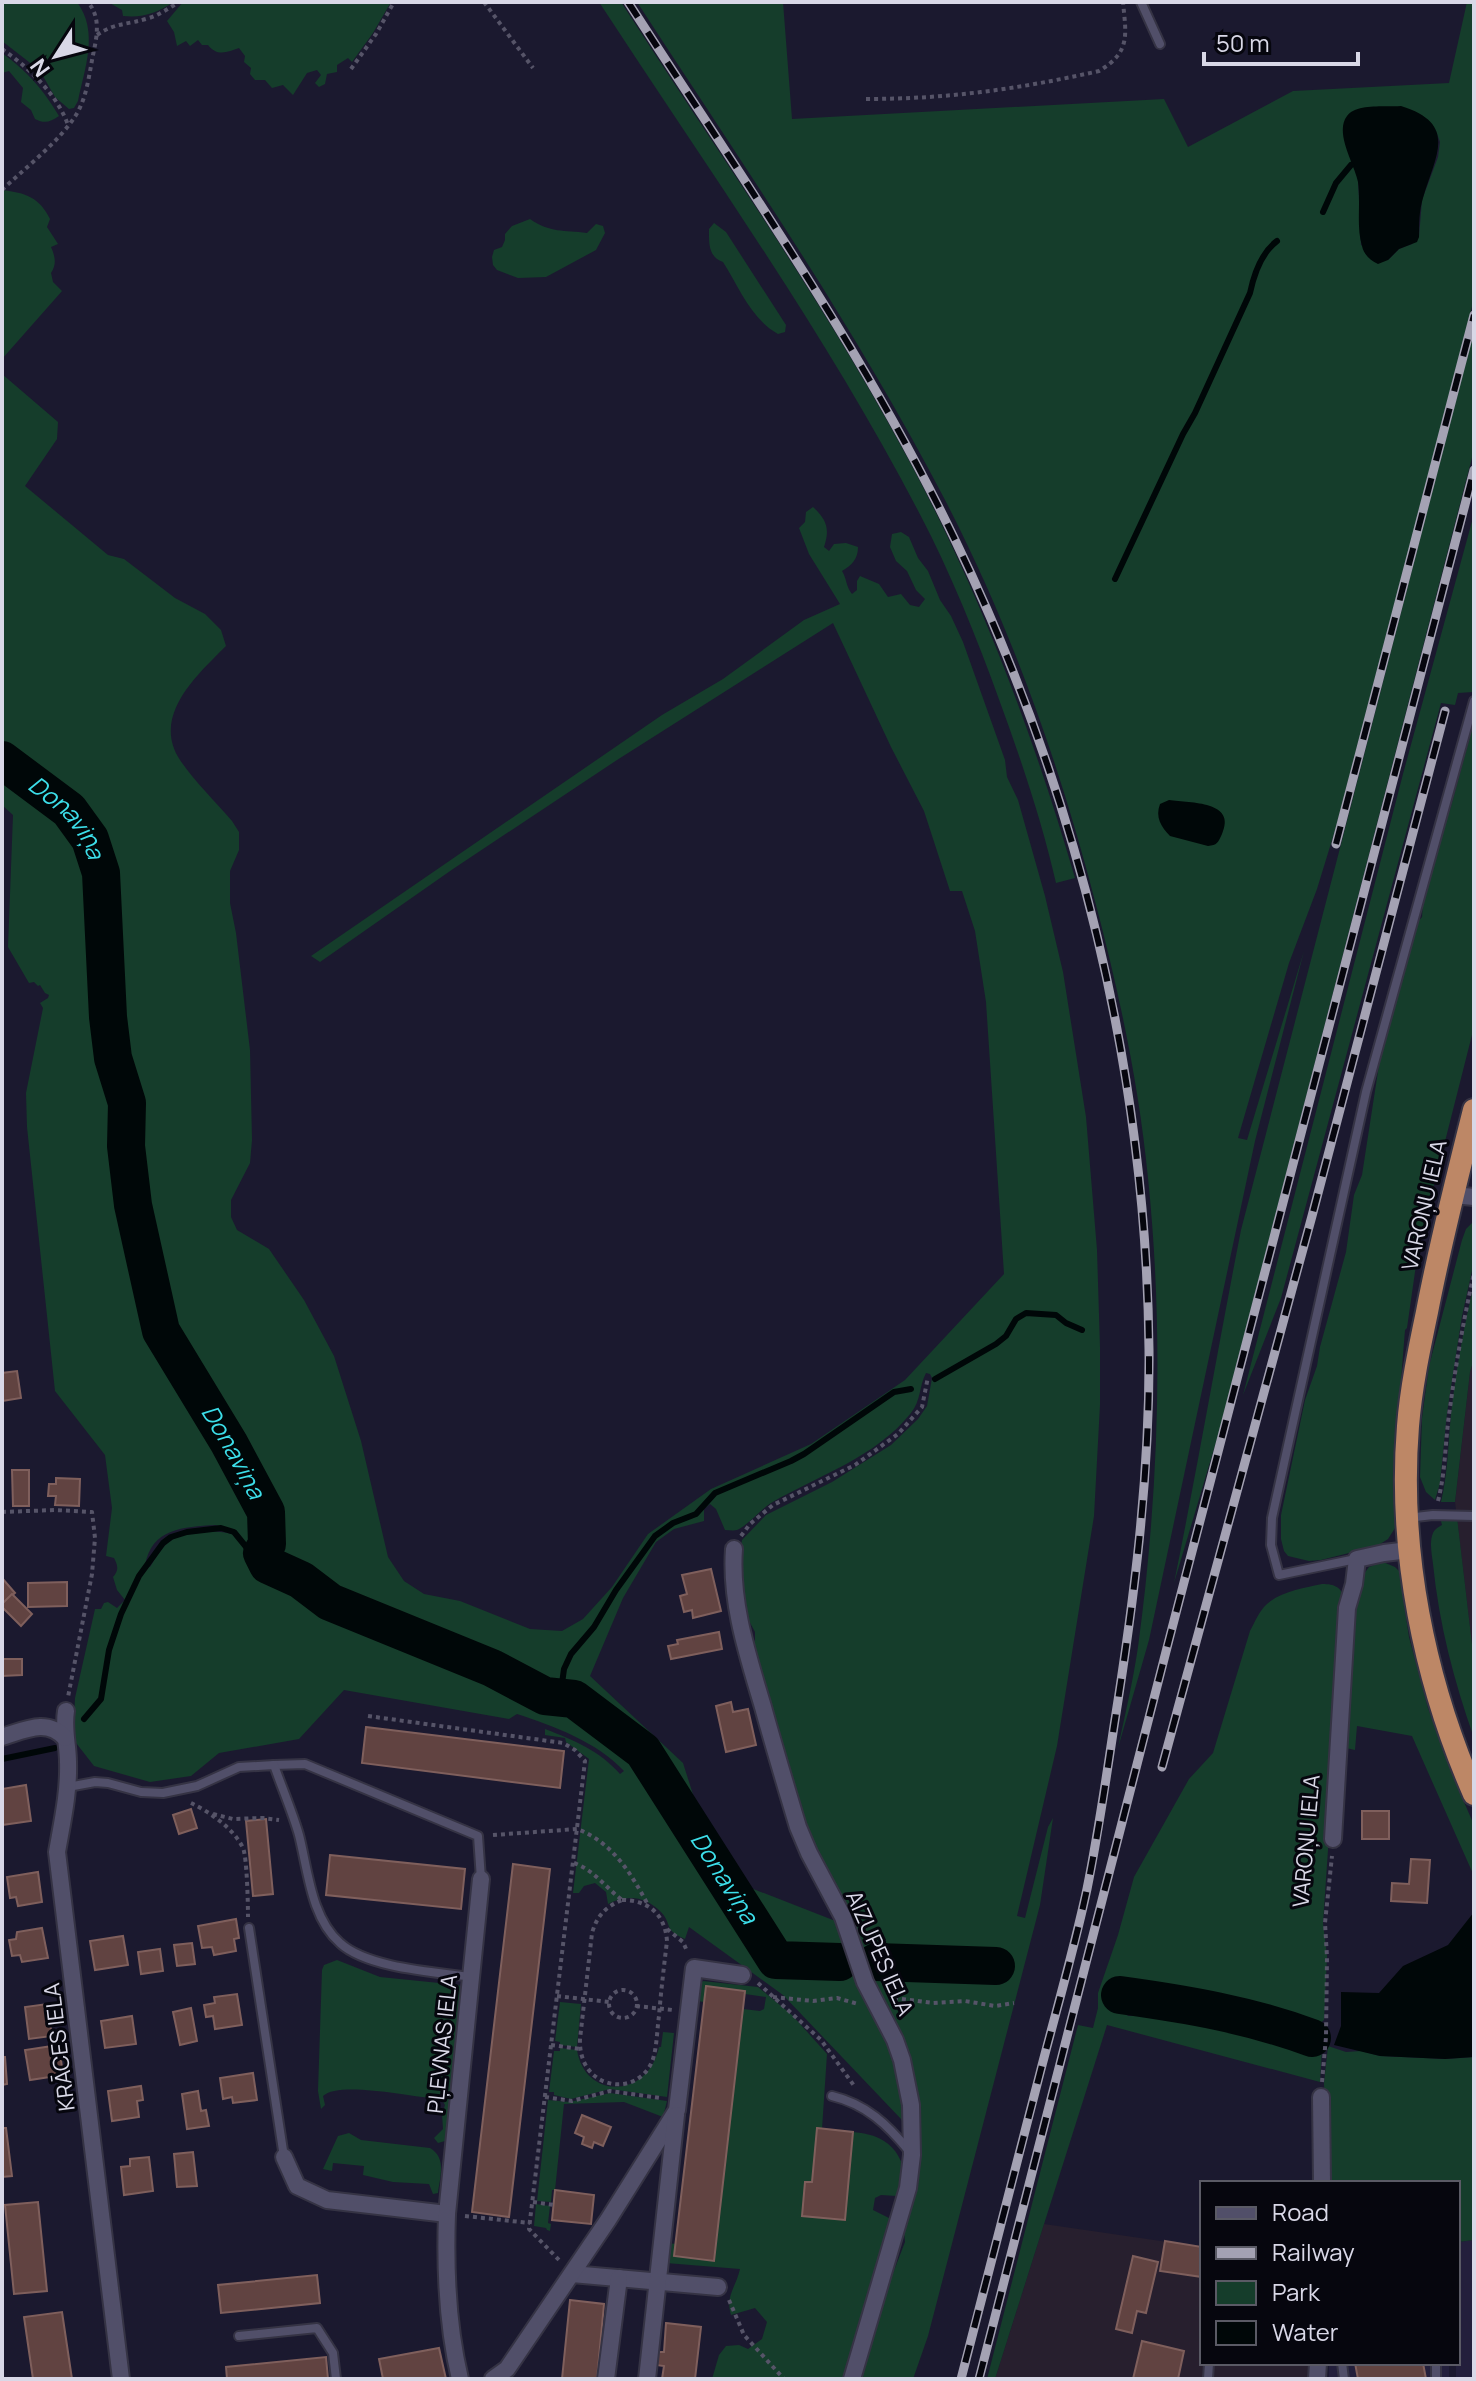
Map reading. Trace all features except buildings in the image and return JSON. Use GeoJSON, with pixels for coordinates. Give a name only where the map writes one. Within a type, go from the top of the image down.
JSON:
{"type":"FeatureCollection","features":[{"type":"Feature","properties":{"kind":"highway","name":"VAROŅU IELA"},"geometry":{"type":"LineString","coordinates":[[1474,1110],[1464,1196],[1439,1251],[1412,1390],[1406,1467],[1409,1550],[1415,1592],[1435,1681],[1474,1794]]}},
{"type":"Feature","properties":{"kind":"street","name":"AIZUPES IELA"},"geometry":{"type":"LineString","coordinates":[[734,1549],[734,1592],[753,1675],[804,1841],[843,1917],[865,1982],[886,2020],[902,2060],[911,2105],[912,2155],[903,2212],[852,2379]]}},
{"type":"Feature","properties":{"kind":"street"},"geometry":{"type":"LineString","coordinates":[[1357,1559],[1409,1550]]}},
{"type":"Feature","properties":{"kind":"street","name":"VAROŅU IELA"},"geometry":{"type":"LineString","coordinates":[[1333,1839],[1347,1608],[1357,1559]]}},
{"type":"Feature","properties":{"kind":"street","name":"KRĀCES IELA"},"geometry":{"type":"LineString","coordinates":[[66,1711],[68,1787],[57,1852],[121,2379]]}},
{"type":"Feature","properties":{"kind":"street"},"geometry":{"type":"LineString","coordinates":[[2,1737],[40,1725],[58,1730],[65,1738]]}},
{"type":"Feature","properties":{"kind":"street","name":"PĻEVNAS IELA"},"geometry":{"type":"LineString","coordinates":[[460,2379],[453,2350],[445,2269],[447,2214],[481,1879]]}},
{"type":"Feature","properties":{"kind":"street"},"geometry":{"type":"LineString","coordinates":[[647,2379],[694,1968],[742,1975]]}},
{"type":"Feature","properties":{"kind":"street"},"geometry":{"type":"LineString","coordinates":[[1321,2097],[1322,2181]]}},
{"type":"Feature","properties":{"kind":"street"},"geometry":{"type":"LineString","coordinates":[[493,2379],[507,2369],[572,2274],[678,2105]]}},
{"type":"Feature","properties":{"kind":"street"},"geometry":{"type":"LineString","coordinates":[[284,2157],[297,2186],[327,2200],[447,2214]]}},
{"type":"Feature","properties":{"kind":"street"},"geometry":{"type":"LineString","coordinates":[[572,2274],[718,2287]]}},
{"type":"Feature","properties":{"kind":"street"},"geometry":{"type":"LineString","coordinates":[[606,2379],[619,2278]]}},
{"type":"Feature","properties":{"kind":"lane"},"geometry":{"type":"LineString","coordinates":[[1141,2],[1160,44]]}},
{"type":"Feature","properties":{"kind":"lane"},"geometry":{"type":"LineString","coordinates":[[1357,1559],[1279,1575],[1271,1545],[1272,1518],[1366,1092],[1474,701]]}},
{"type":"Feature","properties":{"kind":"lane"},"geometry":{"type":"LineString","coordinates":[[1407,1518],[1474,1516]]}},
{"type":"Feature","properties":{"kind":"lane"},"geometry":{"type":"LineString","coordinates":[[68,1787],[95,1782],[141,1792],[163,1793],[197,1786],[239,1767],[305,1764],[478,1836],[481,1879]]}},
{"type":"Feature","properties":{"kind":"lane"},"geometry":{"type":"LineString","coordinates":[[274,1765],[298,1832],[320,1914],[341,1944],[391,1965],[471,1977]]}},
{"type":"Feature","properties":{"kind":"lane"},"geometry":{"type":"LineString","coordinates":[[249,1928],[284,2157]]}},
{"type":"Feature","properties":{"kind":"lane"},"geometry":{"type":"LineString","coordinates":[[832,2096],[856,2103],[872,2112],[912,2155]]}},
{"type":"Feature","properties":{"kind":"lane"},"geometry":{"type":"LineString","coordinates":[[239,2336],[317,2328],[333,2353],[336,2379]]}},
{"type":"Feature","properties":{"kind":"path"},"geometry":{"type":"LineString","coordinates":[[2,190],[77,114],[97,35],[97,17],[88,2]]}},
{"type":"Feature","properties":{"kind":"path"},"geometry":{"type":"LineString","coordinates":[[97,35],[116,24],[158,15],[179,2]]}},
{"type":"Feature","properties":{"kind":"path"},"geometry":{"type":"LineString","coordinates":[[351,69],[394,2]]}},
{"type":"Feature","properties":{"kind":"path"},"geometry":{"type":"LineString","coordinates":[[484,2],[533,68]]}},
{"type":"Feature","properties":{"kind":"path"},"geometry":{"type":"LineString","coordinates":[[866,99],[924,99],[994,92],[1099,71],[1114,62],[1123,50],[1126,34],[1123,2]]}},
{"type":"Feature","properties":{"kind":"path"},"geometry":{"type":"LineString","coordinates":[[2,49],[31,71],[60,109],[68,125]]}},
{"type":"Feature","properties":{"kind":"path"},"geometry":{"type":"LineString","coordinates":[[1433,1515],[1443,1482],[1457,1358],[1474,1273]]}},
{"type":"Feature","properties":{"kind":"path"},"geometry":{"type":"LineString","coordinates":[[734,1549],[750,1524],[773,1505],[846,1469],[898,1434],[922,1407],[928,1377]]}},
{"type":"Feature","properties":{"kind":"path"},"geometry":{"type":"LineString","coordinates":[[2,1512],[92,1512],[94,1558],[66,1711]]}},
{"type":"Feature","properties":{"kind":"path"},"geometry":{"type":"LineString","coordinates":[[368,1716],[563,1743],[585,1761],[529,2229],[572,2274]]}},
{"type":"Feature","properties":{"kind":"path"},"geometry":{"type":"LineString","coordinates":[[163,1793],[188,1801],[208,1813],[223,1824],[242,1846],[249,1928]]}},
{"type":"Feature","properties":{"kind":"path"},"geometry":{"type":"LineString","coordinates":[[208,1813],[233,1819],[273,1819],[298,1832]]}},
{"type":"Feature","properties":{"kind":"path"},"geometry":{"type":"LineString","coordinates":[[478,1836],[577,1829],[602,1842],[618,1858],[649,1906],[662,1919],[667,1941],[654,2057],[643,2074],[633,2080],[622,2084],[600,2080],[590,2074],[584,2065],[580,2049],[592,1933],[602,1912],[622,1900],[634,1900],[649,1906]]}},
{"type":"Feature","properties":{"kind":"path","name":"VAROŅU IELA"},"geometry":{"type":"LineString","coordinates":[[1321,2097],[1326,2037],[1325,1923],[1333,1839]]}},
{"type":"Feature","properties":{"kind":"path"},"geometry":{"type":"LineString","coordinates":[[573,1863],[592,1872],[622,1900]]}},
{"type":"Feature","properties":{"kind":"path"},"geometry":{"type":"LineString","coordinates":[[666,1929],[683,1942],[694,1968]]}},
{"type":"Feature","properties":{"kind":"path"},"geometry":{"type":"LineString","coordinates":[[742,1975],[757,1982],[821,2040],[872,2112]]}},
{"type":"Feature","properties":{"kind":"path"},"geometry":{"type":"LineString","coordinates":[[619,1990],[630,1992],[636,2006],[636,2011],[626,2018],[615,2016],[608,2008],[610,1997],[619,1990]]}},
{"type":"Feature","properties":{"kind":"path"},"geometry":{"type":"LineString","coordinates":[[557,1996],[609,2002]]}},
{"type":"Feature","properties":{"kind":"path"},"geometry":{"type":"LineString","coordinates":[[636,2006],[689,2012]]}},
{"type":"Feature","properties":{"kind":"path"},"geometry":{"type":"LineString","coordinates":[[551,2045],[580,2049]]}},
{"type":"Feature","properties":{"kind":"path"},"geometry":{"type":"LineString","coordinates":[[545,2097],[572,2101],[610,2091],[678,2105]]}},
{"type":"Feature","properties":{"kind":"path"},"geometry":{"type":"LineString","coordinates":[[533,2202],[554,2205]]}},
{"type":"Feature","properties":{"kind":"path"},"geometry":{"type":"LineString","coordinates":[[447,2214],[530,2223]]}},
{"type":"Feature","properties":{"kind":"path"},"geometry":{"type":"LineString","coordinates":[[718,2287],[729,2299],[744,2335],[784,2379]]}},
{"type":"Feature","properties":{"kind":"shaded area"},"geometry":{"type":"Polygon","coordinates":[[[1474,1359],[1474,1661],[1455,1502],[1474,1359]]]}},
{"type":"Feature","properties":{"kind":"shaded area"},"geometry":{"type":"Polygon","coordinates":[[[1044,2224],[1200,2247],[1200,2365],[1309,2365],[1308,2379],[995,2379],[1044,2224]]]}},
{"type":"Feature","properties":{"kind":"shaded area"},"geometry":{"type":"Polygon","coordinates":[[[1474,2240],[1474,2379],[1456,2379],[1456,2365],[1460,2365],[1460,2242],[1474,2240]]]}},
{"type":"Feature","properties":{"kind":"shaded area"},"geometry":{"type":"Polygon","coordinates":[[[1329,2365],[1449,2365],[1449,2379],[1329,2379],[1329,2365]]]}},
{"type":"Feature","properties":{"kind":"green space"},"geometry":{"type":"Polygon","coordinates":[[[2,2],[77,2],[84,13],[89,38],[84,75],[74,108],[69,109],[55,97],[43,76],[2,41],[2,2]]]}},
{"type":"Feature","properties":{"kind":"green space"},"geometry":{"type":"Polygon","coordinates":[[[108,2],[174,2],[150,14],[123,16],[122,10],[108,2]]]}},
{"type":"Feature","properties":{"kind":"green space"},"geometry":{"type":"Polygon","coordinates":[[[183,2],[391,2],[352,62],[348,58],[337,65],[337,72],[327,74],[325,84],[319,87],[315,83],[321,75],[317,70],[307,73],[293,95],[283,85],[272,88],[265,80],[255,80],[239,48],[219,52],[198,40],[190,46],[186,41],[177,46],[174,32],[167,21],[183,2]]]}},
{"type":"Feature","properties":{"kind":"green space"},"geometry":{"type":"Polygon","coordinates":[[[599,2],[621,2],[809,290],[913,468],[984,618],[1024,721],[1075,878],[1056,883],[1029,785],[982,654],[942,559],[894,467],[815,331],[599,2]]]}},
{"type":"Feature","properties":{"kind":"green space"},"geometry":{"type":"Polygon","coordinates":[[[637,2],[783,2],[792,119],[1164,99],[1188,147],[1293,91],[1449,83],[1467,2],[1474,2],[1474,299],[1336,827],[1289,963],[1238,1138],[1247,1140],[1304,951],[1255,1141],[1149,1640],[1118,1748],[1138,1647],[1151,1530],[1157,1412],[1156,1295],[1148,1178],[1134,1073],[1081,849],[1031,695],[990,595],[944,498],[835,308],[637,2]],[[1436,131],[1358,180],[1361,245],[1388,260],[1419,237],[1422,200],[1438,157],[1440,142],[1436,131]]]}},
{"type":"Feature","properties":{"kind":"green space"},"geometry":{"type":"Polygon","coordinates":[[[2,53],[34,81],[59,116],[47,122],[35,119],[31,110],[21,102],[23,88],[9,71],[2,73],[2,53]]]}},
{"type":"Feature","properties":{"kind":"green space"},"geometry":{"type":"Polygon","coordinates":[[[2,190],[31,197],[46,212],[50,219],[47,227],[58,244],[51,247],[55,260],[51,273],[53,282],[62,291],[2,359],[2,190]]]}},
{"type":"Feature","properties":{"kind":"green space"},"geometry":{"type":"Polygon","coordinates":[[[530,219],[551,229],[587,233],[596,224],[603,226],[605,233],[596,250],[546,277],[518,278],[497,270],[493,265],[494,250],[502,247],[505,234],[512,226],[530,219]]]}},
{"type":"Feature","properties":{"kind":"green space"},"geometry":{"type":"Polygon","coordinates":[[[714,223],[726,232],[786,325],[785,332],[778,334],[760,320],[723,262],[714,257],[709,244],[709,229],[714,223]]]}},
{"type":"Feature","properties":{"kind":"green space"},"geometry":{"type":"Polygon","coordinates":[[[1474,331],[1474,450],[1219,1432],[1174,1583],[1241,1230],[1474,331]]]}},
{"type":"Feature","properties":{"kind":"green space"},"geometry":{"type":"Polygon","coordinates":[[[2,374],[58,422],[57,439],[25,486],[108,555],[124,559],[175,598],[205,614],[221,630],[226,646],[181,697],[171,728],[172,744],[180,760],[239,832],[239,850],[230,871],[230,903],[250,1050],[252,1140],[250,1163],[231,1200],[231,1217],[237,1230],[269,1249],[304,1300],[334,1356],[361,1441],[388,1557],[404,1581],[424,1594],[460,1601],[530,1629],[562,1631],[583,1619],[612,1587],[648,1534],[711,1489],[811,1444],[905,1380],[1004,1274],[986,1002],[975,931],[962,891],[950,891],[924,811],[833,623],[617,760],[320,962],[311,956],[662,715],[723,679],[804,620],[840,604],[809,554],[799,528],[805,522],[806,512],[813,507],[826,525],[824,547],[829,551],[834,544],[846,543],[858,547],[854,561],[842,571],[852,594],[857,590],[860,576],[879,584],[888,597],[901,594],[910,605],[919,607],[925,599],[916,590],[907,571],[896,561],[890,547],[892,534],[901,532],[909,537],[963,642],[1005,760],[1007,777],[1018,800],[1045,896],[1063,972],[1086,1117],[1097,1250],[1100,1347],[1094,1516],[1057,1746],[1017,1916],[1025,1918],[1053,1818],[1040,1905],[928,2336],[913,2379],[861,2379],[883,2299],[905,2242],[904,2231],[918,2186],[920,2135],[917,2133],[919,2127],[912,2080],[901,2043],[868,1975],[846,1913],[813,1849],[789,1782],[754,1662],[752,1646],[755,1632],[741,1606],[736,1574],[742,1540],[766,1515],[832,1482],[891,1445],[918,1419],[927,1406],[930,1374],[926,1373],[917,1404],[911,1413],[897,1429],[864,1454],[771,1503],[737,1530],[725,1530],[716,1509],[710,1504],[704,1509],[704,1521],[674,1529],[656,1542],[623,1598],[590,1676],[683,1763],[705,1832],[738,1883],[838,1922],[843,1929],[859,1979],[884,2025],[891,2044],[889,2053],[902,2077],[907,2106],[904,2126],[901,2119],[783,1995],[689,1927],[685,1939],[678,1936],[661,1912],[636,1898],[608,1904],[606,1892],[595,1883],[584,1886],[579,1893],[573,1893],[589,1759],[565,1738],[545,1735],[545,1729],[586,1747],[620,1774],[624,1771],[588,1743],[560,1730],[517,1714],[509,1719],[344,1690],[299,1739],[219,1753],[191,1776],[150,1782],[94,1766],[73,1739],[75,1698],[95,1609],[101,1609],[108,1602],[117,1608],[125,1600],[117,1590],[113,1577],[117,1570],[114,1558],[106,1556],[112,1508],[105,1455],[55,1391],[26,1093],[43,1008],[40,1003],[49,995],[40,985],[29,983],[8,947],[13,815],[2,805],[2,374]],[[173,1355],[166,1360],[166,1365],[173,1377],[182,1377],[185,1375],[173,1355]],[[215,1525],[181,1529],[154,1544],[145,1566],[150,1567],[166,1544],[183,1535],[209,1531],[232,1534],[232,1529],[215,1525]],[[273,1565],[272,1569],[337,1609],[378,1625],[378,1615],[334,1600],[307,1578],[273,1565]]]}},
{"type":"Feature","properties":{"kind":"green space"},"geometry":{"type":"Polygon","coordinates":[[[1474,514],[1473,692],[1458,693],[1455,705],[1441,703],[1281,1298],[1243,1395],[1403,774],[1474,514]]]}},
{"type":"Feature","properties":{"kind":"green space"},"geometry":{"type":"Polygon","coordinates":[[[1474,722],[1474,1027],[1419,1244],[1405,1330],[1397,1431],[1395,1528],[1388,1539],[1377,1546],[1309,1561],[1288,1556],[1284,1551],[1281,1515],[1305,1400],[1317,1366],[1346,1252],[1354,1195],[1362,1175],[1381,1052],[1417,923],[1422,917],[1442,830],[1474,722]]]}},
{"type":"Feature","properties":{"kind":"green space"},"geometry":{"type":"Polygon","coordinates":[[[1474,1221],[1474,1262],[1462,1316],[1440,1483],[1435,1500],[1426,1492],[1420,1477],[1422,1418],[1429,1366],[1462,1240],[1466,1229],[1474,1221]]]}},
{"type":"Feature","properties":{"kind":"green space"},"geometry":{"type":"Polygon","coordinates":[[[1474,1284],[1474,1359],[1455,1502],[1441,1502],[1455,1381],[1474,1284]]]}},
{"type":"Feature","properties":{"kind":"green space"},"geometry":{"type":"Polygon","coordinates":[[[1440,1517],[1457,1517],[1474,1661],[1474,1738],[1448,1652],[1439,1608],[1431,1540],[1435,1530],[1442,1525],[1440,1517]]]}},
{"type":"Feature","properties":{"kind":"green space"},"geometry":{"type":"Polygon","coordinates":[[[1383,1562],[1399,1571],[1409,1637],[1428,1708],[1474,1825],[1474,1876],[1412,1736],[1357,1726],[1355,1750],[1346,1748],[1350,1715],[1350,1636],[1355,1598],[1369,1567],[1383,1562]]]}},
{"type":"Feature","properties":{"kind":"green space"},"geometry":{"type":"Polygon","coordinates":[[[1322,1584],[1337,1587],[1345,1601],[1323,1923],[1327,1956],[1324,2020],[1313,2029],[1263,2009],[1237,2003],[1185,2001],[1140,1985],[1120,1988],[1116,2002],[1128,2016],[1150,2016],[1164,2020],[1179,2011],[1195,2010],[1233,2019],[1248,2017],[1298,2036],[1322,2049],[1320,2082],[1107,2025],[995,2379],[987,2379],[1078,2025],[1093,2028],[1098,1993],[1134,1877],[1189,1779],[1213,1753],[1250,1631],[1259,1613],[1279,1596],[1322,1584]]]}},
{"type":"Feature","properties":{"kind":"green space"},"geometry":{"type":"Polygon","coordinates":[[[337,1960],[380,1977],[459,1985],[463,1990],[445,2141],[438,2143],[434,2138],[443,2129],[445,2105],[439,2095],[431,2098],[343,2090],[323,2096],[325,2105],[321,2109],[318,2091],[322,1970],[324,1965],[337,1960]]]}},
{"type":"Feature","properties":{"kind":"green space"},"geometry":{"type":"Polygon","coordinates":[[[703,1981],[758,1987],[792,2015],[827,2054],[822,2129],[812,2182],[805,2183],[802,2215],[845,2219],[853,2132],[884,2141],[896,2152],[903,2167],[904,2182],[897,2196],[881,2195],[875,2198],[873,2210],[891,2219],[847,2379],[712,2379],[719,2355],[726,2346],[739,2345],[748,2349],[762,2339],[767,2322],[755,2308],[731,2315],[730,2297],[740,2269],[666,2263],[668,2243],[714,2260],[743,2009],[764,2009],[766,1997],[706,1986],[704,2002],[697,2001],[703,1981]]]}},
{"type":"Feature","properties":{"kind":"green space"},"geometry":{"type":"Polygon","coordinates":[[[560,2002],[581,2004],[577,2047],[560,2045],[555,2041],[560,2002]]]}},
{"type":"Feature","properties":{"kind":"green space"},"geometry":{"type":"Polygon","coordinates":[[[663,2032],[674,2033],[667,2097],[610,2089],[571,2099],[549,2092],[554,2051],[560,2051],[560,2048],[577,2050],[582,2066],[592,2078],[604,2085],[617,2087],[643,2076],[661,2047],[663,2032]]]}},
{"type":"Feature","properties":{"kind":"green space"},"geometry":{"type":"Polygon","coordinates":[[[1328,2046],[1346,2052],[1361,2051],[1380,2056],[1474,2057],[1474,2240],[1460,2242],[1460,2181],[1327,2181],[1324,2083],[1328,2046]]]}},
{"type":"Feature","properties":{"kind":"green space"},"geometry":{"type":"Polygon","coordinates":[[[610,2093],[667,2101],[663,2117],[624,2102],[564,2104],[555,2190],[552,2190],[551,2202],[537,2201],[548,2100],[570,2102],[610,2093]]]}},
{"type":"Feature","properties":{"kind":"green space"},"geometry":{"type":"Polygon","coordinates":[[[349,2133],[361,2140],[430,2148],[441,2162],[438,2193],[433,2194],[429,2184],[393,2182],[363,2175],[364,2166],[333,2163],[332,2171],[323,2169],[338,2136],[349,2133]]]}},
{"type":"Feature","properties":{"kind":"green space"},"geometry":{"type":"Polygon","coordinates":[[[536,2204],[550,2206],[550,2231],[534,2226],[536,2204]]]}},
{"type":"Feature","properties":{"kind":"water"},"geometry":{"type":"Polygon","coordinates":[[[1401,106],[1431,122],[1437,132],[1437,155],[1422,203],[1417,242],[1399,249],[1388,260],[1378,264],[1368,257],[1362,246],[1358,182],[1344,140],[1344,123],[1347,116],[1357,109],[1401,106]]]}},
{"type":"Feature","properties":{"kind":"water"},"geometry":{"type":"Polygon","coordinates":[[[1169,800],[1199,803],[1218,810],[1225,823],[1217,843],[1208,846],[1170,836],[1158,813],[1160,804],[1169,800]]]}},
{"type":"Feature","properties":{"kind":"water"},"geometry":{"type":"Polygon","coordinates":[[[1474,1912],[1474,2057],[1380,2056],[1334,2045],[1341,2026],[1341,1992],[1379,1993],[1403,1966],[1448,1945],[1474,1912]]]}},
{"type":"Feature","properties":{"kind":"waterway"},"geometry":{"type":"LineString","coordinates":[[1323,212],[1336,183],[1351,165]]}},
{"type":"Feature","properties":{"kind":"waterway"},"geometry":{"type":"LineString","coordinates":[[1115,579],[1250,293],[1259,264],[1277,241]]}},
{"type":"Feature","properties":{"kind":"waterway","name":"Donaviņa"},"geometry":{"type":"LineString","coordinates":[[2,760],[69,810],[90,839],[101,873],[108,1017],[113,1058],[127,1103],[126,1146],[133,1205],[161,1331],[229,1443],[266,1512],[267,1544],[262,1553],[268,1565],[301,1580],[330,1602],[492,1668],[545,1696],[574,1699],[643,1751],[776,1960],[840,1962]]}},
{"type":"Feature","properties":{"kind":"waterway"},"geometry":{"type":"LineString","coordinates":[[935,1379],[996,1344],[1006,1336],[1016,1319],[1026,1313],[1056,1315],[1082,1330]]}},
{"type":"Feature","properties":{"kind":"waterway"},"geometry":{"type":"LineString","coordinates":[[560,1698],[564,1669],[571,1654],[594,1627],[655,1536],[673,1523],[696,1514],[715,1493],[791,1461],[894,1392],[911,1389]]}},
{"type":"Feature","properties":{"kind":"waterway"},"geometry":{"type":"LineString","coordinates":[[84,1719],[101,1699],[109,1650],[121,1614],[139,1576],[163,1543],[187,1532],[221,1528],[234,1532],[247,1548],[262,1553]]}},
{"type":"Feature","properties":{"kind":"waterway"},"geometry":{"type":"LineString","coordinates":[[2,1759],[55,1748]]}},
{"type":"Feature","properties":{"kind":"waterway","name":"Donaviņa"},"geometry":{"type":"LineString","coordinates":[[876,1962],[996,1966]]}},
{"type":"Feature","properties":{"kind":"waterway","name":"Donaviņa"},"geometry":{"type":"LineString","coordinates":[[1120,1995],[1218,2011],[1312,2038]]}},
{"type":"Feature","properties":{"kind":"railway"},"geometry":{"type":"LineString","coordinates":[[628,2],[801,267],[882,402],[956,542],[999,637],[1037,735],[1097,935],[1119,1037],[1135,1140],[1145,1245],[1149,1397],[1144,1491],[1128,1632],[1082,1912],[961,2379]]}},
{"type":"Feature","properties":{"kind":"railway"},"geometry":{"type":"LineString","coordinates":[[1336,844],[1474,315]]}},
{"type":"Feature","properties":{"kind":"railway"},"geometry":{"type":"LineString","coordinates":[[979,2379],[1474,470]]}},
{"type":"Feature","properties":{"kind":"railway"},"geometry":{"type":"LineString","coordinates":[[1162,1767],[1445,711]]}}]}
